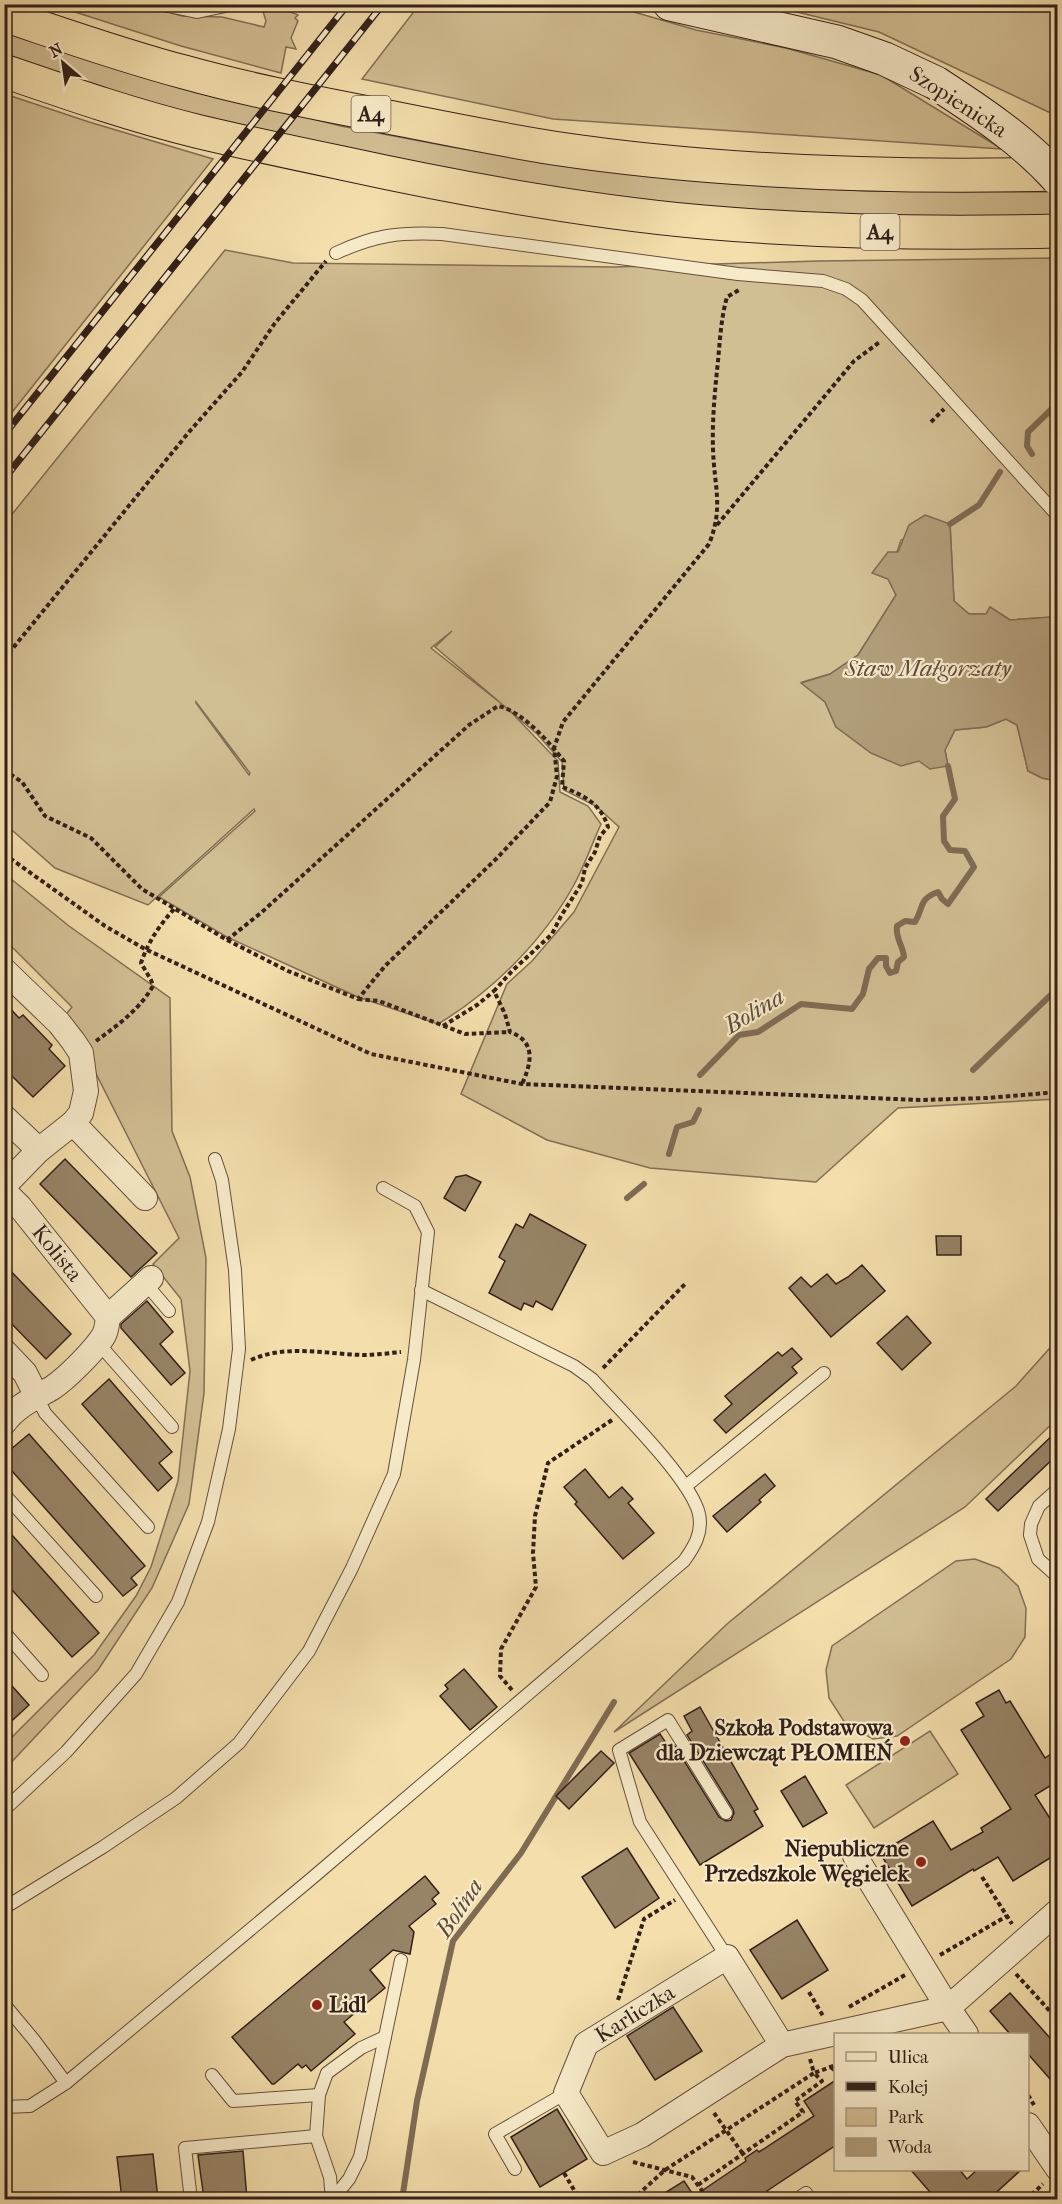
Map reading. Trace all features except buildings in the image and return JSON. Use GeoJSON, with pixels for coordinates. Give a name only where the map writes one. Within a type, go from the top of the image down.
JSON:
{"type":"FeatureCollection","features":[{"type":"Feature","properties":{"kind":"highway","name":"A4"},"geometry":{"type":"LineString","coordinates":[[4,15],[122,54],[256,91],[555,148],[736,167],[817,172],[957,176],[1058,174]]}},
{"type":"Feature","properties":{"kind":"highway","name":"A4"},"geometry":{"type":"LineString","coordinates":[[4,71],[199,131],[400,176],[556,204],[703,222],[794,228],[877,232],[1058,231]]}},
{"type":"Feature","properties":{"kind":"street","name":"Szopienicka"},"geometry":{"type":"LineString","coordinates":[[670,4],[837,42],[885,58],[936,82],[971,106],[1014,137],[1058,179]]}},
{"type":"Feature","properties":{"kind":"street"},"geometry":{"type":"LineString","coordinates":[[4,970],[59,1023],[81,1053],[86,1091],[81,1113],[73,1123],[39,1150],[4,1186]]}},
{"type":"Feature","properties":{"kind":"street"},"geometry":{"type":"LineString","coordinates":[[4,1117],[39,1150]]}},
{"type":"Feature","properties":{"kind":"street"},"geometry":{"type":"LineString","coordinates":[[73,1123],[146,1198]]}},
{"type":"Feature","properties":{"kind":"street","name":"Kolista"},"geometry":{"type":"LineString","coordinates":[[4,1191],[20,1207],[108,1317]]}},
{"type":"Feature","properties":{"kind":"street"},"geometry":{"type":"LineString","coordinates":[[4,1423],[10,1414],[36,1395],[54,1387],[97,1345],[106,1332],[108,1317],[148,1281]]}},
{"type":"Feature","properties":{"kind":"street"},"geometry":{"type":"LineString","coordinates":[[4,1351],[25,1373],[36,1395]]}},
{"type":"Feature","properties":{"kind":"street"},"geometry":{"type":"LineString","coordinates":[[855,1856],[965,2033]]}},
{"type":"Feature","properties":{"kind":"street"},"geometry":{"type":"LineString","coordinates":[[837,2033],[948,2008],[1058,1911]]}},
{"type":"Feature","properties":{"kind":"street"},"geometry":{"type":"LineString","coordinates":[[727,1957],[793,2043]]}},
{"type":"Feature","properties":{"kind":"street","name":"Karliczka"},"geometry":{"type":"LineString","coordinates":[[566,2093],[586,2044],[727,1957]]}},
{"type":"Feature","properties":{"kind":"street"},"geometry":{"type":"LineString","coordinates":[[566,2093],[603,2153],[642,2136],[793,2043],[834,2034]]}},
{"type":"Feature","properties":{"kind":"street"},"geometry":{"type":"LineString","coordinates":[[1029,2127],[1053,2174]]}},
{"type":"Feature","properties":{"kind":"lane"},"geometry":{"type":"LineString","coordinates":[[159,4],[197,12],[235,4]]}},
{"type":"Feature","properties":{"kind":"lane"},"geometry":{"type":"LineString","coordinates":[[336,253],[364,240],[417,232],[760,276],[823,280],[846,289],[862,300],[1058,516]]}},
{"type":"Feature","properties":{"kind":"lane"},"geometry":{"type":"LineString","coordinates":[[4,1810],[66,1752],[136,1674],[178,1602],[208,1522],[229,1429],[239,1349],[235,1270],[222,1180],[215,1160]]}},
{"type":"Feature","properties":{"kind":"lane"},"geometry":{"type":"LineString","coordinates":[[4,1908],[103,1847],[176,1798],[239,1743],[309,1651],[352,1568],[394,1474],[415,1351],[428,1232],[416,1206],[383,1188]]}},
{"type":"Feature","properties":{"kind":"lane"},"geometry":{"type":"LineString","coordinates":[[148,1281],[169,1311]]}},
{"type":"Feature","properties":{"kind":"lane"},"geometry":{"type":"LineString","coordinates":[[4,2107],[30,2106],[66,2083],[311,1879],[684,1562],[698,1541],[699,1515],[686,1486],[592,1379],[574,1366],[421,1290]]}},
{"type":"Feature","properties":{"kind":"lane"},"geometry":{"type":"LineString","coordinates":[[97,1345],[106,1352],[172,1427]]}},
{"type":"Feature","properties":{"kind":"lane"},"geometry":{"type":"LineString","coordinates":[[686,1486],[824,1373]]}},
{"type":"Feature","properties":{"kind":"lane"},"geometry":{"type":"LineString","coordinates":[[36,1395],[45,1413],[147,1527]]}},
{"type":"Feature","properties":{"kind":"lane"},"geometry":{"type":"LineString","coordinates":[[1058,1489],[1039,1506],[1031,1524],[1030,1535],[1038,1559],[1058,1576]]}},
{"type":"Feature","properties":{"kind":"lane"},"geometry":{"type":"LineString","coordinates":[[4,1494],[96,1596]]}},
{"type":"Feature","properties":{"kind":"lane"},"geometry":{"type":"LineString","coordinates":[[4,1632],[42,1675]]}},
{"type":"Feature","properties":{"kind":"lane"},"geometry":{"type":"LineString","coordinates":[[726,1813],[668,1720],[619,1750],[640,1822],[727,1957]]}},
{"type":"Feature","properties":{"kind":"lane"},"geometry":{"type":"LineString","coordinates":[[332,2199],[349,2179],[360,2157],[401,1960]]}},
{"type":"Feature","properties":{"kind":"lane"},"geometry":{"type":"LineString","coordinates":[[4,2004],[66,2083]]}},
{"type":"Feature","properties":{"kind":"lane"},"geometry":{"type":"LineString","coordinates":[[332,2199],[330,2177],[316,2136],[319,2096],[327,2073],[361,2048],[385,2037]]}},
{"type":"Feature","properties":{"kind":"lane"},"geometry":{"type":"LineString","coordinates":[[212,2075],[233,2101],[319,2096]]}},
{"type":"Feature","properties":{"kind":"lane"},"geometry":{"type":"LineString","coordinates":[[515,2169],[495,2134],[566,2093]]}},
{"type":"Feature","properties":{"kind":"lane"},"geometry":{"type":"LineString","coordinates":[[190,2199],[185,2148],[316,2136]]}},
{"type":"Feature","properties":{"kind":"lane"},"geometry":{"type":"LineString","coordinates":[[796,2199],[806,2193],[810,2199]]}},
{"type":"Feature","properties":{"kind":"path"},"geometry":{"type":"LineString","coordinates":[[4,659],[189,432],[242,372],[309,280],[336,253]]}},
{"type":"Feature","properties":{"kind":"path"},"geometry":{"type":"LineString","coordinates":[[716,526],[717,486],[713,450],[722,315],[727,297],[736,291],[751,287],[757,283],[760,276]]}},
{"type":"Feature","properties":{"kind":"path"},"geometry":{"type":"LineString","coordinates":[[358,999],[385,966],[496,859],[550,802],[557,776],[554,748],[563,722],[709,544],[716,526],[854,361],[892,334]]}},
{"type":"Feature","properties":{"kind":"path"},"geometry":{"type":"LineString","coordinates":[[227,940],[280,896],[469,725],[498,706],[510,708],[564,760],[562,787],[579,793],[591,801],[599,808],[608,827],[600,836],[595,852],[585,868],[582,883],[552,934],[494,991],[477,1005],[443,1026]]}},
{"type":"Feature","properties":{"kind":"path"},"geometry":{"type":"LineString","coordinates":[[4,770],[22,782],[45,816],[92,838],[142,889],[227,940],[288,971],[358,999],[379,1001],[465,1034],[510,1032],[519,1036],[528,1051],[531,1063],[522,1084]]}},
{"type":"Feature","properties":{"kind":"path"},"geometry":{"type":"LineString","coordinates":[[4,854],[105,926],[145,949],[371,1054],[522,1084],[920,1100],[987,1098],[1058,1092]]}},
{"type":"Feature","properties":{"kind":"path"},"geometry":{"type":"LineString","coordinates":[[81,1053],[127,1018],[146,998],[153,986],[141,963],[145,949],[155,932],[174,909]]}},
{"type":"Feature","properties":{"kind":"path"},"geometry":{"type":"LineString","coordinates":[[494,991],[505,1014],[510,1032]]}},
{"type":"Feature","properties":{"kind":"path"},"geometry":{"type":"LineString","coordinates":[[592,1379],[686,1284]]}},
{"type":"Feature","properties":{"kind":"path"},"geometry":{"type":"LineString","coordinates":[[237,1367],[263,1354],[299,1350],[367,1355],[415,1351]]}},
{"type":"Feature","properties":{"kind":"path"},"geometry":{"type":"LineString","coordinates":[[520,1700],[500,1676],[501,1649],[536,1587],[533,1553],[535,1516],[548,1464],[623,1414]]}},
{"type":"Feature","properties":{"kind":"path"},"geometry":{"type":"LineString","coordinates":[[982,1877],[1012,1924],[1004,1931]]}},
{"type":"Feature","properties":{"kind":"path"},"geometry":{"type":"LineString","coordinates":[[609,2030],[644,1919],[686,1893]]}},
{"type":"Feature","properties":{"kind":"path"},"geometry":{"type":"LineString","coordinates":[[995,1967],[1002,1975],[1010,1967],[1058,2020]]}},
{"type":"Feature","properties":{"kind":"path"},"geometry":{"type":"LineString","coordinates":[[809,1992],[826,2020]]}},
{"type":"Feature","properties":{"kind":"path"},"geometry":{"type":"LineString","coordinates":[[698,2185],[803,2112],[795,2101],[822,2081],[793,2043]]}},
{"type":"Feature","properties":{"kind":"path"},"geometry":{"type":"LineString","coordinates":[[632,2199],[665,2170],[814,2073],[833,2066]]}},
{"type":"Feature","properties":{"kind":"path"},"geometry":{"type":"LineString","coordinates":[[702,2097],[743,2154]]}},
{"type":"Feature","properties":{"kind":"path"},"geometry":{"type":"LineString","coordinates":[[603,2153],[692,2177],[709,2199]]}},
{"type":"Feature","properties":{"kind":"path"},"geometry":{"type":"LineString","coordinates":[[564,2173],[580,2199]]}},
{"type":"Feature","properties":{"kind":"path"},"geometry":{"type":"LineString","coordinates":[[1026,2199],[1053,2174]]}},
{"type":"Feature","properties":{"kind":"green space"},"geometry":{"type":"Polygon","coordinates":[[[53,5],[143,5],[182,16],[222,17],[264,27],[266,21],[261,5],[273,5],[298,15],[295,18],[298,21],[291,38],[296,49],[286,47],[281,73],[181,46],[53,5]]]}},
{"type":"Feature","properties":{"kind":"green space"},"geometry":{"type":"Polygon","coordinates":[[[419,5],[624,5],[634,12],[696,30],[786,48],[881,75],[1002,149],[553,119],[362,79],[419,5]]]}},
{"type":"Feature","properties":{"kind":"green space"},"geometry":{"type":"Polygon","coordinates":[[[768,5],[1057,5],[1057,116],[879,32],[768,5]]]}},
{"type":"Feature","properties":{"kind":"green space"},"geometry":{"type":"Polygon","coordinates":[[[4,28],[225,97],[341,126],[452,147],[579,167],[790,187],[868,191],[1057,192],[1057,222],[873,221],[613,200],[310,145],[132,97],[4,55],[4,28]]]}},
{"type":"Feature","properties":{"kind":"green space"},"geometry":{"type":"Polygon","coordinates":[[[5,94],[213,159],[5,421],[5,94]]]}},
{"type":"Feature","properties":{"kind":"green space"},"geometry":{"type":"Polygon","coordinates":[[[225,250],[293,263],[614,267],[818,261],[1057,258],[1057,613],[1053,617],[1010,620],[990,607],[986,614],[969,614],[954,601],[950,524],[901,540],[897,552],[873,573],[888,579],[896,595],[858,655],[830,674],[802,682],[825,702],[836,727],[920,761],[948,766],[945,750],[955,730],[986,727],[1006,719],[1017,725],[1028,771],[1042,778],[1057,781],[1057,1099],[898,1108],[816,1182],[650,1168],[547,1140],[461,1094],[507,984],[532,961],[574,912],[619,827],[596,806],[564,790],[562,762],[537,734],[509,710],[558,761],[560,792],[588,806],[601,824],[575,883],[533,944],[478,996],[438,1024],[358,997],[227,937],[159,897],[255,811],[254,809],[148,905],[55,868],[5,824],[5,523],[225,250]],[[452,631],[431,648],[504,706],[435,647],[452,631]],[[196,702],[249,775],[250,773],[196,702]]]}},
{"type":"Feature","properties":{"kind":"green space"},"geometry":{"type":"Polygon","coordinates":[[[5,874],[69,926],[170,998],[172,1131],[190,1177],[206,1258],[204,1393],[189,1504],[152,1588],[98,1670],[5,1769],[4,1745],[94,1655],[136,1596],[151,1567],[178,1481],[190,1371],[181,1299],[153,1264],[179,1238],[84,1050],[63,1018],[72,1007],[5,940],[5,874]]]}},
{"type":"Feature","properties":{"kind":"green space"},"geometry":{"type":"Polygon","coordinates":[[[1057,1340],[1057,1419],[965,1507],[614,1732],[727,1624],[1016,1386],[1057,1340]]]}},
{"type":"Feature","properties":{"kind":"green space"},"geometry":{"type":"Polygon","coordinates":[[[975,1559],[999,1568],[1018,1586],[1026,1608],[1025,1637],[1011,1659],[897,1736],[873,1739],[845,1723],[829,1698],[826,1670],[832,1646],[956,1561],[975,1559]]]}},
{"type":"Feature","properties":{"kind":"green space"},"geometry":{"type":"Polygon","coordinates":[[[930,1731],[958,1774],[874,1828],[846,1785],[930,1731]]]}},
{"type":"Feature","properties":{"kind":"water","name":"Staw Małgorzaty"},"geometry":{"type":"Polygon","coordinates":[[[925,515],[950,524],[954,601],[969,614],[986,614],[990,607],[1010,620],[1052,617],[1057,613],[1057,781],[1042,778],[1028,771],[1017,725],[1006,719],[986,727],[955,730],[945,750],[948,766],[930,769],[919,761],[901,766],[871,753],[836,727],[825,702],[801,683],[830,674],[858,655],[896,595],[888,579],[872,573],[888,552],[898,552],[909,525],[925,515]]]}},
{"type":"Feature","properties":{"kind":"waterway","name":"Bolina"},"geometry":{"type":"LineString","coordinates":[[1032,454],[1027,446],[1028,432],[1058,403]]}},
{"type":"Feature","properties":{"kind":"waterway","name":"Bolina"},"geometry":{"type":"LineString","coordinates":[[950,524],[979,505],[1000,472]]}},
{"type":"Feature","properties":{"kind":"waterway","name":"Bolina"},"geometry":{"type":"LineString","coordinates":[[700,1075],[739,1035],[758,1032],[801,1004],[852,1009],[863,994],[869,969],[878,958],[886,958],[886,966],[890,973],[896,971],[898,962],[904,957],[897,926],[905,921],[915,922],[924,901],[938,892],[948,904],[974,867],[965,851],[950,850],[944,841],[943,816],[955,799],[948,766]]}},
{"type":"Feature","properties":{"kind":"waterway"},"geometry":{"type":"LineString","coordinates":[[973,1070],[1058,988]]}},
{"type":"Feature","properties":{"kind":"waterway","name":"Bolina"},"geometry":{"type":"LineString","coordinates":[[669,1154],[677,1127],[693,1122],[699,1110]]}},
{"type":"Feature","properties":{"kind":"waterway","name":"Bolina"},"geometry":{"type":"LineString","coordinates":[[627,1198],[644,1184]]}},
{"type":"Feature","properties":{"kind":"waterway","name":"Bolina"},"geometry":{"type":"LineString","coordinates":[[402,2200],[417,2101],[453,1941],[521,1853],[614,1702]]}},
{"type":"Feature","properties":{"kind":"railway"},"geometry":{"type":"LineString","coordinates":[[4,435],[348,4]]}},
{"type":"Feature","properties":{"kind":"railway"},"geometry":{"type":"LineString","coordinates":[[4,479],[383,4]]}},
{"type":"Feature","properties":{"kind":"place","name":"Szkoła Podstawowa dla Dziewcząt PŁOMIEŃ"},"geometry":{"type":"Point","coordinates":[905,1741]}},
{"type":"Feature","properties":{"kind":"place","name":"Niepubliczne Przedszkole Węgielek"},"geometry":{"type":"Point","coordinates":[921,1862]}},
{"type":"Feature","properties":{"kind":"place","name":"Lidl"},"geometry":{"type":"Point","coordinates":[317,2005]}}]}
